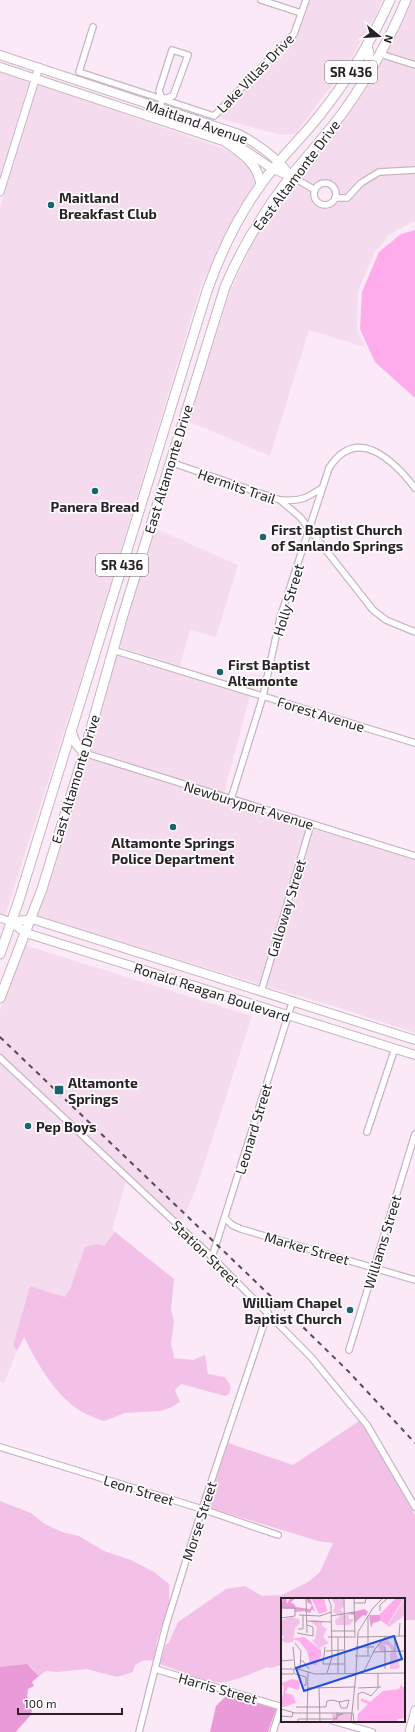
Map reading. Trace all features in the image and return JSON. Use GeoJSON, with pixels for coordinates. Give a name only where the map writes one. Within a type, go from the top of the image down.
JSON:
{"type":"FeatureCollection","features":[{"type":"Feature","properties":{"kind":"main road","name":"SR 436"},"geometry":{"type":"LineString","coordinates":[[261,184],[330,102],[367,45],[390,0]]}},
{"type":"Feature","properties":{"kind":"main road","name":"East Altamonte Drive"},"geometry":{"type":"LineString","coordinates":[[0,998],[32,919],[84,753],[123,615],[221,298],[235,265],[263,215],[291,176],[314,150],[369,73],[380,54],[406,0]]}},
{"type":"Feature","properties":{"kind":"main road"},"geometry":{"type":"LineString","coordinates":[[378,26],[376,38],[380,54]]}},
{"type":"Feature","properties":{"kind":"main road"},"geometry":{"type":"LineString","coordinates":[[367,45],[369,54],[369,73]]}},
{"type":"Feature","properties":{"kind":"main road","name":"Maitland Avenue"},"geometry":{"type":"LineString","coordinates":[[0,55],[239,134],[260,146],[280,161],[291,176]]}},
{"type":"Feature","properties":{"kind":"main road","name":"Maitland Avenue"},"geometry":{"type":"LineString","coordinates":[[0,67],[226,142],[243,149],[273,169],[291,176]]}},
{"type":"Feature","properties":{"kind":"main road"},"geometry":{"type":"LineString","coordinates":[[226,142],[244,154],[253,164],[259,172],[261,184]]}},
{"type":"Feature","properties":{"kind":"main road","name":"East Altamonte Drive"},"geometry":{"type":"LineString","coordinates":[[0,954],[12,922],[213,275],[224,247],[239,218],[261,184]]}},
{"type":"Feature","properties":{"kind":"main road"},"geometry":{"type":"LineString","coordinates":[[192,340],[200,345],[203,357]]}},
{"type":"Feature","properties":{"kind":"main road"},"geometry":{"type":"LineString","coordinates":[[161,441],[164,453],[170,462]]}},
{"type":"Feature","properties":{"kind":"main road"},"geometry":{"type":"LineString","coordinates":[[156,456],[163,468],[165,480]]}},
{"type":"Feature","properties":{"kind":"main road"},"geometry":{"type":"LineString","coordinates":[[114,591],[121,602],[123,615]]}},
{"type":"Feature","properties":{"kind":"main road"},"geometry":{"type":"LineString","coordinates":[[71,731],[72,737],[77,746],[84,753]]}},
{"type":"Feature","properties":{"kind":"main road","name":"Ronald Reagan Boulevard"},"geometry":{"type":"LineString","coordinates":[[12,922],[32,919],[261,992],[293,1000],[415,1040]]}},
{"type":"Feature","properties":{"kind":"main road","name":"Ronald Reagan Boulevard"},"geometry":{"type":"LineString","coordinates":[[12,922],[26,933],[415,1055]]}},
{"type":"Feature","properties":{"kind":"street"},"geometry":{"type":"LineString","coordinates":[[261,0],[302,13]]}},
{"type":"Feature","properties":{"kind":"street","name":"Lake Villas Drive"},"geometry":{"type":"LineString","coordinates":[[93,27],[79,72],[214,116],[294,34],[306,0]]}},
{"type":"Feature","properties":{"kind":"street"},"geometry":{"type":"LineString","coordinates":[[157,119],[162,99],[159,91],[172,50],[188,55],[173,96],[162,99]]}},
{"type":"Feature","properties":{"kind":"street"},"geometry":{"type":"LineString","coordinates":[[380,54],[415,65]]}},
{"type":"Feature","properties":{"kind":"street"},"geometry":{"type":"LineString","coordinates":[[0,192],[39,68]]}},
{"type":"Feature","properties":{"kind":"street"},"geometry":{"type":"LineString","coordinates":[[335,198],[347,198],[361,182],[379,172],[415,170]]}},
{"type":"Feature","properties":{"kind":"street"},"geometry":{"type":"LineString","coordinates":[[291,176],[315,190]]}},
{"type":"Feature","properties":{"kind":"street"},"geometry":{"type":"LineString","coordinates":[[321,184],[329,184],[335,190],[335,198],[330,204],[321,204],[315,199],[315,190],[321,184]]}},
{"type":"Feature","properties":{"kind":"street","name":"Holly Street"},"geometry":{"type":"LineString","coordinates":[[230,799],[263,696],[280,618],[329,468],[337,457],[344,452],[364,448],[375,450],[385,456],[415,488]]}},
{"type":"Feature","properties":{"kind":"street","name":"Hermits Trail"},"geometry":{"type":"LineString","coordinates":[[170,462],[280,500],[297,514],[310,529],[373,610],[386,620],[415,632]]}},
{"type":"Feature","properties":{"kind":"street"},"geometry":{"type":"LineString","coordinates":[[280,500],[297,501],[308,497],[323,488]]}},
{"type":"Feature","properties":{"kind":"street","name":"Forest Avenue"},"geometry":{"type":"LineString","coordinates":[[113,650],[415,743]]}},
{"type":"Feature","properties":{"kind":"street","name":"Newburyport Avenue"},"geometry":{"type":"LineString","coordinates":[[84,753],[415,856]]}},
{"type":"Feature","properties":{"kind":"street","name":"Galloway Street"},"geometry":{"type":"LineString","coordinates":[[261,992],[311,824]]}},
{"type":"Feature","properties":{"kind":"street","name":"Ronald Reagan Boulevard"},"geometry":{"type":"LineString","coordinates":[[0,918],[12,922]]}},
{"type":"Feature","properties":{"kind":"street","name":"Leonard Street"},"geometry":{"type":"LineString","coordinates":[[212,1258],[293,1000]]}},
{"type":"Feature","properties":{"kind":"street"},"geometry":{"type":"LineString","coordinates":[[367,1132],[395,1048]]}},
{"type":"Feature","properties":{"kind":"street","name":"Station Street"},"geometry":{"type":"LineString","coordinates":[[0,1058],[212,1258],[268,1312],[311,1357],[367,1426],[415,1507]]}},
{"type":"Feature","properties":{"kind":"street","name":"Williams Street"},"geometry":{"type":"LineString","coordinates":[[349,1350],[415,1134]]}},
{"type":"Feature","properties":{"kind":"street","name":"Marker Street"},"geometry":{"type":"LineString","coordinates":[[225,1218],[232,1225],[241,1229],[375,1267],[415,1280]]}},
{"type":"Feature","properties":{"kind":"street","name":"Morse Street"},"geometry":{"type":"LineString","coordinates":[[139,1732],[166,1625],[202,1509],[268,1312]]}},
{"type":"Feature","properties":{"kind":"street","name":"Leon Street"},"geometry":{"type":"LineString","coordinates":[[0,1447],[202,1509],[278,1535]]}},
{"type":"Feature","properties":{"kind":"street","name":"Harris Street"},"geometry":{"type":"LineString","coordinates":[[155,1669],[281,1707]]}},
{"type":"Feature","properties":{"kind":"street"},"geometry":{"type":"LineString","coordinates":[[273,1732],[281,1707]]}},
{"type":"Feature","properties":{"kind":"street"},"geometry":{"type":"LineString","coordinates":[[408,1732],[415,1710]]}},
{"type":"Feature","properties":{"kind":"street"},"geometry":{"type":"LineString","coordinates":[[337,1722],[372,1732]]}},
{"type":"Feature","properties":{"kind":"shaded area"},"geometry":{"type":"Polygon","coordinates":[[[310,0],[382,0],[377,13],[346,67],[295,134],[281,135],[218,118],[298,36],[310,0]]]}},
{"type":"Feature","properties":{"kind":"shaded area"},"geometry":{"type":"Polygon","coordinates":[[[411,0],[415,0],[415,61],[385,52],[411,0]]]}},
{"type":"Feature","properties":{"kind":"shaded area"},"geometry":{"type":"Polygon","coordinates":[[[382,58],[415,69],[415,166],[377,169],[358,179],[345,195],[340,195],[336,185],[330,180],[318,181],[314,185],[299,175],[332,134],[379,66],[382,58]]]}},
{"type":"Feature","properties":{"kind":"shaded area"},"geometry":{"type":"Polygon","coordinates":[[[0,71],[30,81],[0,178],[0,71]]]}},
{"type":"Feature","properties":{"kind":"shaded area"},"geometry":{"type":"Polygon","coordinates":[[[38,84],[225,149],[245,161],[250,166],[258,182],[237,212],[202,283],[94,638],[5,916],[0,914],[0,207],[38,84]]]}},
{"type":"Feature","properties":{"kind":"shaded area"},"geometry":{"type":"Polygon","coordinates":[[[405,173],[415,174],[415,222],[412,222],[387,236],[382,245],[375,251],[358,292],[357,329],[365,347],[309,330],[270,456],[188,421],[231,289],[260,228],[294,181],[311,192],[311,199],[315,205],[327,209],[338,202],[350,201],[364,185],[381,175],[405,173]]]}},
{"type":"Feature","properties":{"kind":"shaded area"},"geometry":{"type":"Polygon","coordinates":[[[415,230],[415,398],[375,362],[360,329],[362,292],[379,252],[401,234],[415,230]]]}},
{"type":"Feature","properties":{"kind":"shaded area"},"geometry":{"type":"Polygon","coordinates":[[[154,528],[238,565],[216,637],[190,630],[180,666],[117,646],[154,528]]]}},
{"type":"Feature","properties":{"kind":"shaded area"},"geometry":{"type":"Polygon","coordinates":[[[115,653],[250,696],[224,793],[85,749],[115,653]]]}},
{"type":"Feature","properties":{"kind":"shaded area"},"geometry":{"type":"Polygon","coordinates":[[[83,756],[222,801],[306,826],[259,984],[34,916],[83,756]]]}},
{"type":"Feature","properties":{"kind":"shaded area"},"geometry":{"type":"Polygon","coordinates":[[[314,829],[415,859],[415,1033],[334,1006],[267,987],[314,829]]]}},
{"type":"Feature","properties":{"kind":"shaded area"},"geometry":{"type":"Polygon","coordinates":[[[24,945],[252,1016],[197,1186],[181,1223],[0,1053],[0,1011],[24,945]]]}},
{"type":"Feature","properties":{"kind":"shaded area"},"geometry":{"type":"Polygon","coordinates":[[[0,1063],[126,1182],[112,1230],[115,1232],[104,1246],[85,1247],[70,1289],[65,1297],[30,1286],[13,1345],[17,1351],[4,1383],[0,1382],[0,1063]]]}},
{"type":"Feature","properties":{"kind":"shaded area"},"geometry":{"type":"Polygon","coordinates":[[[115,1232],[174,1279],[171,1310],[174,1321],[171,1344],[174,1355],[173,1358],[193,1360],[205,1355],[208,1374],[225,1377],[231,1387],[229,1394],[225,1396],[181,1384],[175,1390],[180,1402],[170,1408],[160,1411],[125,1413],[104,1421],[79,1410],[62,1396],[40,1367],[24,1337],[17,1351],[13,1345],[30,1286],[65,1297],[70,1289],[85,1247],[98,1244],[104,1246],[115,1232]]]}},
{"type":"Feature","properties":{"kind":"shaded area"},"geometry":{"type":"Polygon","coordinates":[[[359,1421],[373,1440],[415,1515],[415,1620],[405,1620],[405,1598],[281,1598],[281,1665],[270,1668],[267,1667],[249,1675],[229,1681],[217,1682],[196,1677],[160,1664],[166,1644],[168,1644],[178,1622],[226,1589],[245,1586],[262,1596],[282,1595],[308,1582],[320,1572],[333,1543],[318,1541],[207,1507],[228,1443],[293,1465],[359,1421]]]}},
{"type":"Feature","properties":{"kind":"shaded area"},"geometry":{"type":"Polygon","coordinates":[[[0,1501],[31,1513],[45,1524],[62,1532],[79,1536],[104,1551],[131,1560],[154,1572],[169,1584],[169,1604],[156,1644],[153,1661],[141,1661],[135,1665],[133,1672],[117,1677],[87,1669],[57,1672],[46,1671],[39,1676],[30,1666],[0,1667],[0,1501]]]}},
{"type":"Feature","properties":{"kind":"shaded area"},"geometry":{"type":"Polygon","coordinates":[[[27,1664],[39,1676],[32,1682],[34,1686],[28,1689],[27,1697],[32,1708],[32,1712],[16,1732],[0,1732],[0,1667],[27,1664]]]}},
{"type":"Feature","properties":{"kind":"shaded area"},"geometry":{"type":"Polygon","coordinates":[[[226,1696],[234,1696],[276,1709],[268,1732],[210,1732],[216,1706],[226,1696]]]}},
{"type":"Feature","properties":{"kind":"railway"},"geometry":{"type":"LineString","coordinates":[[0,1037],[349,1372],[415,1443]]}},
{"type":"Feature","properties":{"kind":"place","name":"Maitland Breakfast Club"},"geometry":{"type":"Point","coordinates":[51,205]}},
{"type":"Feature","properties":{"kind":"place","name":"Panera Bread"},"geometry":{"type":"Point","coordinates":[95,491]}},
{"type":"Feature","properties":{"kind":"place","name":"First Baptist Church of Sanlando Springs"},"geometry":{"type":"Point","coordinates":[263,537]}},
{"type":"Feature","properties":{"kind":"place","name":"First Baptist Altamonte"},"geometry":{"type":"Point","coordinates":[220,672]}},
{"type":"Feature","properties":{"kind":"place","name":"Altamonte Springs Police Department"},"geometry":{"type":"Point","coordinates":[173,827]}},
{"type":"Feature","properties":{"kind":"place","name":"Altamonte Springs"},"geometry":{"type":"Point","coordinates":[59,1090]}},
{"type":"Feature","properties":{"kind":"place","name":"Pep Boys"},"geometry":{"type":"Point","coordinates":[28,1126]}},
{"type":"Feature","properties":{"kind":"place","name":"William Chapel Baptist Church"},"geometry":{"type":"Point","coordinates":[350,1310]}}]}
